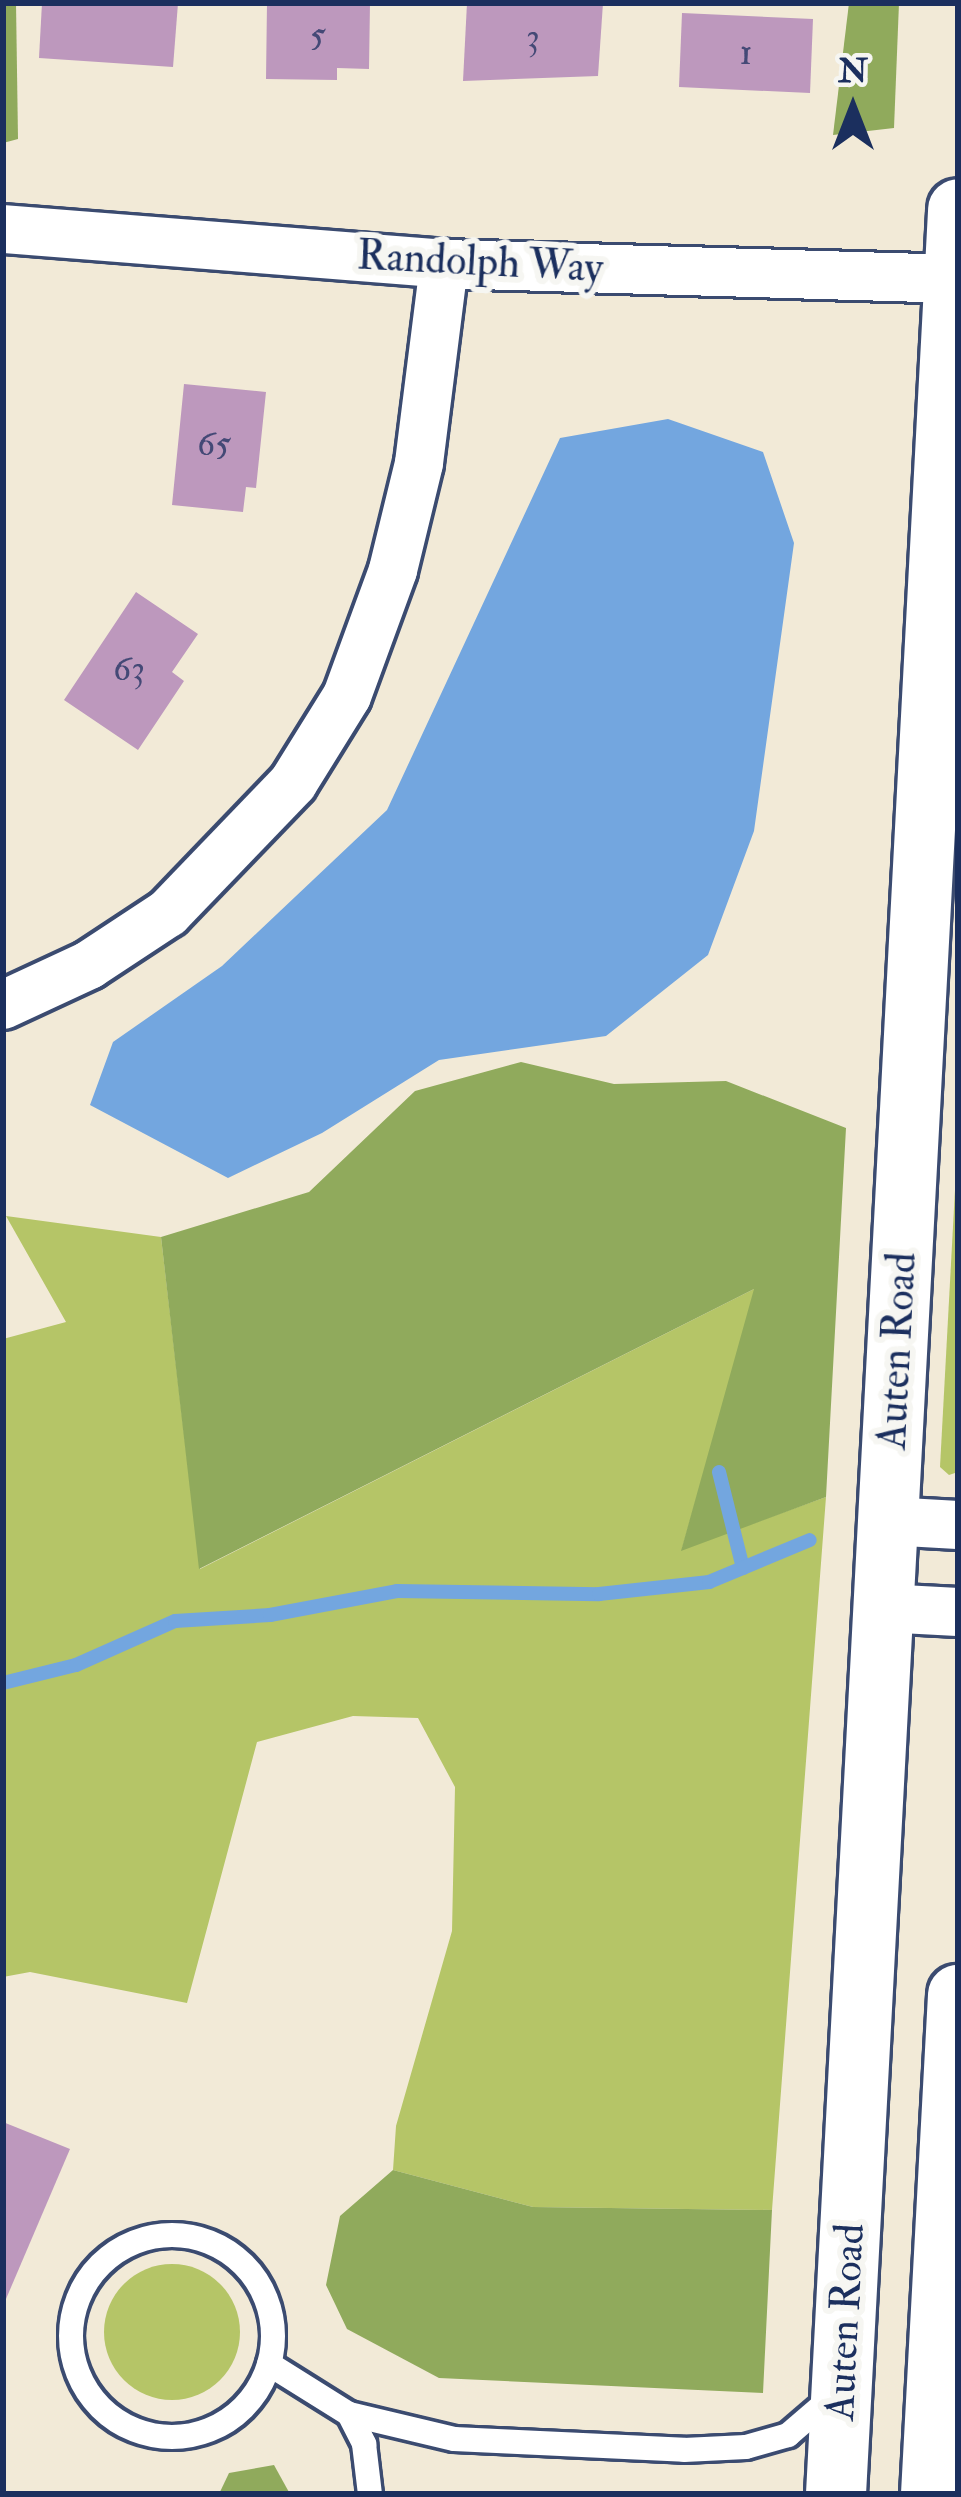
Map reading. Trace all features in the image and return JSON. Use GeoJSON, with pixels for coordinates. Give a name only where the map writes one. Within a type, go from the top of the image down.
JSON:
{"type":"FeatureCollection","features":[{"type":"Feature","properties":{"kind":"street","name":"Auten Road"},"geometry":{"type":"LineString","coordinates":[[836,2494],[958,209]]}},
{"type":"Feature","properties":{"kind":"street","name":"Randolph Way"},"geometry":{"type":"LineString","coordinates":[[3,229],[444,264],[956,279]]}},
{"type":"Feature","properties":{"kind":"street"},"geometry":{"type":"LineString","coordinates":[[3,1005],[89,965],[168,914],[293,783],[347,696],[393,570],[419,463],[444,264]]}},
{"type":"Feature","properties":{"kind":"street"},"geometry":{"type":"LineString","coordinates":[[888,1521],[958,1525]]}},
{"type":"Feature","properties":{"kind":"street"},"geometry":{"type":"LineString","coordinates":[[883,1607],[958,1612]]}},
{"type":"Feature","properties":{"kind":"street"},"geometry":{"type":"LineString","coordinates":[[932,2494],[958,1995]]}},
{"type":"Feature","properties":{"kind":"lane"},"geometry":{"type":"LineString","coordinates":[[178,2235],[212,2242],[259,2283],[271,2312],[268,2364],[247,2404],[220,2425],[154,2436],[122,2425],[87,2388],[70,2341],[75,2307],[114,2253],[178,2235]]}},
{"type":"Feature","properties":{"kind":"lane"},"geometry":{"type":"LineString","coordinates":[[268,2364],[349,2414],[454,2439],[704,2449],[788,2434],[842,2389]]}},
{"type":"Feature","properties":{"kind":"lane"},"geometry":{"type":"LineString","coordinates":[[349,2414],[364,2444],[370,2494]]}},
{"type":"Feature","properties":{"kind":"green space"},"geometry":{"type":"Polygon","coordinates":[[[3,3],[16,3],[18,139],[3,143],[3,3]]]}},
{"type":"Feature","properties":{"kind":"green space"},"geometry":{"type":"Polygon","coordinates":[[[849,3],[899,3],[894,128],[833,135],[849,3]]]}},
{"type":"Feature","properties":{"kind":"green space"},"geometry":{"type":"Polygon","coordinates":[[[521,1062],[614,1084],[726,1081],[846,1128],[826,1497],[681,1551],[754,1289],[199,1569],[161,1237],[309,1192],[415,1091],[521,1062]]]}},
{"type":"Feature","properties":{"kind":"green space"},"geometry":{"type":"Polygon","coordinates":[[[958,1134],[958,1472],[949,1475],[940,1467],[958,1134]]]}},
{"type":"Feature","properties":{"kind":"green space"},"geometry":{"type":"Polygon","coordinates":[[[6,1216],[161,1237],[200,1569],[756,1288],[682,1549],[826,1497],[772,2210],[533,2207],[393,2170],[396,2126],[452,1931],[455,1787],[418,1718],[353,1716],[257,1742],[187,2003],[30,1972],[3,1977],[3,1339],[66,1322],[6,1216]]]}},
{"type":"Feature","properties":{"kind":"green space"},"geometry":{"type":"Polygon","coordinates":[[[393,2170],[533,2207],[772,2210],[763,2393],[439,2378],[347,2329],[326,2285],[340,2216],[393,2170]]]}},
{"type":"Feature","properties":{"kind":"green space"},"geometry":{"type":"Polygon","coordinates":[[[172,2264],[198,2270],[220,2284],[234,2306],[240,2332],[234,2358],[220,2380],[198,2394],[172,2400],[146,2394],[124,2380],[110,2358],[104,2332],[110,2306],[124,2284],[146,2270],[172,2264]]]}},
{"type":"Feature","properties":{"kind":"green space"},"geometry":{"type":"Polygon","coordinates":[[[274,2465],[290,2494],[219,2494],[229,2473],[274,2465]]]}},
{"type":"Feature","properties":{"kind":"water"},"geometry":{"type":"Polygon","coordinates":[[[668,419],[763,452],[794,543],[754,831],[708,955],[606,1036],[439,1060],[322,1133],[228,1178],[90,1105],[113,1042],[222,966],[387,810],[560,438],[668,419]]]}},
{"type":"Feature","properties":{"kind":"building"},"geometry":{"type":"Polygon","coordinates":[[[42,3],[178,3],[173,67],[39,58],[42,3]]]}},
{"type":"Feature","properties":{"kind":"building"},"geometry":{"type":"Polygon","coordinates":[[[267,3],[370,3],[369,69],[337,68],[337,80],[266,79],[267,3]]]}},
{"type":"Feature","properties":{"kind":"building"},"geometry":{"type":"Polygon","coordinates":[[[467,3],[603,3],[598,76],[463,81],[467,3]]]}},
{"type":"Feature","properties":{"kind":"building"},"geometry":{"type":"Polygon","coordinates":[[[682,13],[813,19],[810,93],[679,87],[682,13]]]}},
{"type":"Feature","properties":{"kind":"building"},"geometry":{"type":"Polygon","coordinates":[[[184,384],[266,392],[256,488],[246,487],[243,512],[172,505],[184,384]]]}},
{"type":"Feature","properties":{"kind":"building"},"geometry":{"type":"Polygon","coordinates":[[[136,592],[198,634],[172,672],[184,681],[138,750],[64,700],[136,592]]]}},
{"type":"Feature","properties":{"kind":"building"},"geometry":{"type":"Polygon","coordinates":[[[3,2122],[70,2149],[3,2306],[3,2122]]]}},
{"type":"Feature","properties":{"kind":"waterway"},"geometry":{"type":"LineString","coordinates":[[719,1472],[743,1568]]}},
{"type":"Feature","properties":{"kind":"waterway"},"geometry":{"type":"LineString","coordinates":[[3,1683],[76,1665],[175,1621],[270,1615],[397,1591],[599,1594],[709,1582],[810,1540]]}}]}
